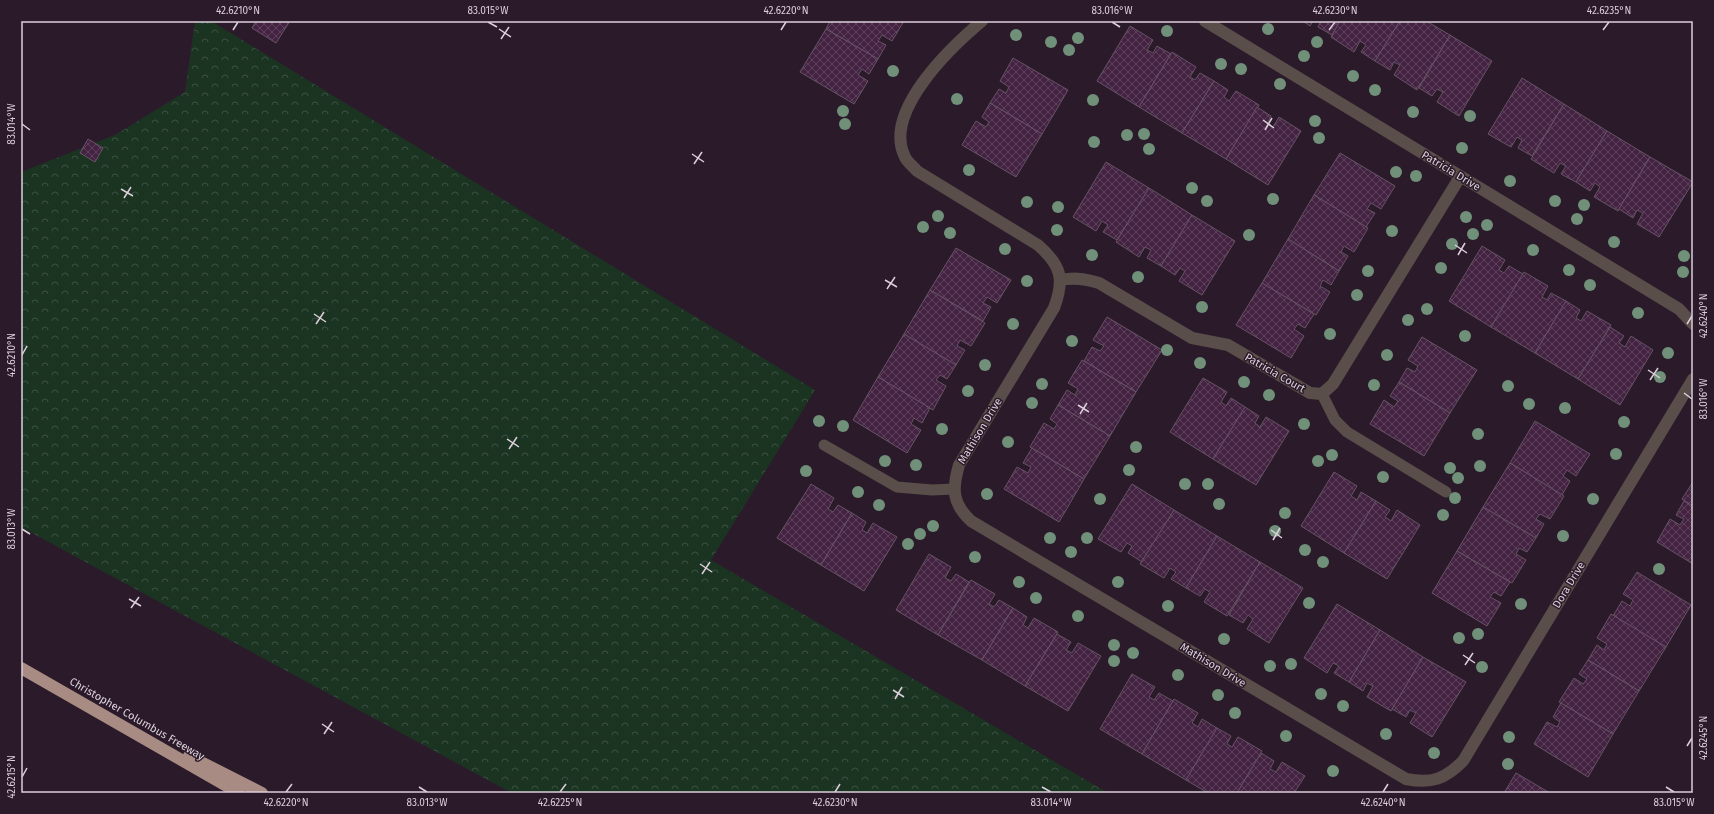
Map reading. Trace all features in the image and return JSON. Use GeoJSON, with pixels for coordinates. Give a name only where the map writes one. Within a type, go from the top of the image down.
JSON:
{"type":"FeatureCollection","features":[{"type":"Feature","properties":{"kind":"highway","name":"Christopher Columbus Freeway"},"geometry":{"type":"LineString","coordinates":[[21,668],[239,793]]}},
{"type":"Feature","properties":{"kind":"highway"},"geometry":{"type":"LineString","coordinates":[[39,678],[262,793]]}},
{"type":"Feature","properties":{"kind":"street"},"geometry":{"type":"LineString","coordinates":[[982,21],[948,52],[909,104],[902,122],[900,140],[905,158],[917,171],[1038,245],[1049,255],[1056,265],[1061,280]]}},
{"type":"Feature","properties":{"kind":"street","name":"Patricia Drive"},"geometry":{"type":"LineString","coordinates":[[1205,21],[1679,309],[1693,324]]}},
{"type":"Feature","properties":{"kind":"street"},"geometry":{"type":"LineString","coordinates":[[1322,394],[1333,384],[1460,177]]}},
{"type":"Feature","properties":{"kind":"street","name":"Patricia Court"},"geometry":{"type":"LineString","coordinates":[[1061,280],[1072,278],[1086,279],[1099,283],[1192,338],[1228,345],[1310,393],[1322,394]]}},
{"type":"Feature","properties":{"kind":"street","name":"Mathison Drive"},"geometry":{"type":"LineString","coordinates":[[1061,280],[1060,293],[1054,308],[959,465],[954,489],[956,501],[962,512],[971,521],[1406,779],[1421,782],[1435,780]]}},
{"type":"Feature","properties":{"kind":"street","name":"Dora Drive"},"geometry":{"type":"LineString","coordinates":[[1435,780],[1450,773],[1463,761],[1693,379]]}},
{"type":"Feature","properties":{"kind":"lane"},"geometry":{"type":"LineString","coordinates":[[1322,394],[1335,420],[1347,432],[1446,492]]}},
{"type":"Feature","properties":{"kind":"lane"},"geometry":{"type":"LineString","coordinates":[[824,445],[890,485],[932,490],[954,489]]}},
{"type":"Feature","properties":{"kind":"green space"},"geometry":{"type":"Polygon","coordinates":[[[195,21],[211,21],[815,390],[711,560],[1108,793],[512,793],[21,527],[21,172],[115,135],[185,92],[195,21]]]}},
{"type":"Feature","properties":{"kind":"building"},"geometry":{"type":"Polygon","coordinates":[[[256,21],[290,21],[276,43],[252,28],[256,21]]]}},
{"type":"Feature","properties":{"kind":"building"},"geometry":{"type":"Polygon","coordinates":[[[830,21],[904,21],[892,41],[882,35],[878,41],[886,45],[878,59],[826,29],[830,21]]]}},
{"type":"Feature","properties":{"kind":"building"},"geometry":{"type":"Polygon","coordinates":[[[1303,21],[1313,21],[1310,26],[1303,21]]]}},
{"type":"Feature","properties":{"kind":"building"},"geometry":{"type":"Polygon","coordinates":[[[1321,21],[1340,21],[1332,35],[1318,27],[1321,21]]]}},
{"type":"Feature","properties":{"kind":"building"},"geometry":{"type":"Polygon","coordinates":[[[1340,21],[1400,21],[1375,61],[1361,52],[1366,45],[1360,41],[1354,52],[1331,37],[1340,21]]]}},
{"type":"Feature","properties":{"kind":"building"},"geometry":{"type":"Polygon","coordinates":[[[1400,21],[1426,21],[1450,35],[1417,90],[1394,75],[1400,65],[1394,62],[1390,70],[1375,61],[1400,21]]]}},
{"type":"Feature","properties":{"kind":"building"},"geometry":{"type":"Polygon","coordinates":[[[1130,26],[1153,40],[1147,50],[1153,53],[1157,46],[1171,54],[1139,107],[1097,81],[1130,26]]]}},
{"type":"Feature","properties":{"kind":"building"},"geometry":{"type":"Polygon","coordinates":[[[826,29],[878,59],[869,74],[862,69],[858,75],[868,81],[854,104],[800,72],[826,29]]]}},
{"type":"Feature","properties":{"kind":"building"},"geometry":{"type":"Polygon","coordinates":[[[1450,35],[1492,61],[1459,116],[1437,102],[1443,92],[1437,89],[1432,96],[1419,88],[1450,35]]]}},
{"type":"Feature","properties":{"kind":"building"},"geometry":{"type":"Polygon","coordinates":[[[1172,52],[1196,67],[1190,77],[1195,80],[1200,73],[1214,81],[1182,133],[1139,107],[1172,52]]]}},
{"type":"Feature","properties":{"kind":"building"},"geometry":{"type":"Polygon","coordinates":[[[1013,58],[1068,90],[1042,134],[990,103],[999,89],[1006,93],[1009,87],[1000,81],[1013,58]]]}},
{"type":"Feature","properties":{"kind":"building"},"geometry":{"type":"Polygon","coordinates":[[[1522,78],[1564,104],[1532,156],[1518,148],[1522,140],[1517,137],[1511,147],[1488,134],[1522,78]]]}},
{"type":"Feature","properties":{"kind":"building"},"geometry":{"type":"Polygon","coordinates":[[[1214,81],[1228,90],[1224,97],[1229,101],[1236,91],[1259,105],[1226,159],[1182,133],[1214,81]]]}},
{"type":"Feature","properties":{"kind":"building"},"geometry":{"type":"Polygon","coordinates":[[[990,103],[1042,134],[1016,177],[962,145],[976,121],[986,127],[989,122],[982,117],[990,103]]]}},
{"type":"Feature","properties":{"kind":"building"},"geometry":{"type":"Polygon","coordinates":[[[1564,104],[1607,131],[1576,182],[1561,174],[1566,166],[1560,163],[1554,173],[1531,159],[1564,104]]]}},
{"type":"Feature","properties":{"kind":"building"},"geometry":{"type":"Polygon","coordinates":[[[1257,107],[1271,116],[1267,124],[1273,127],[1279,117],[1301,131],[1268,185],[1226,159],[1257,107]]]}},
{"type":"Feature","properties":{"kind":"building"},"geometry":{"type":"Polygon","coordinates":[[[1607,131],[1650,157],[1618,211],[1594,197],[1600,187],[1595,183],[1590,191],[1576,182],[1607,131]]]}},
{"type":"Feature","properties":{"kind":"building"},"geometry":{"type":"Polygon","coordinates":[[[88,139],[103,148],[95,162],[80,153],[88,139]]]}},
{"type":"Feature","properties":{"kind":"building"},"geometry":{"type":"Polygon","coordinates":[[[1340,153],[1395,186],[1381,209],[1371,203],[1367,209],[1375,213],[1366,227],[1314,195],[1340,153]]]}},
{"type":"Feature","properties":{"kind":"building"},"geometry":{"type":"Polygon","coordinates":[[[1650,157],[1693,182],[1659,237],[1637,224],[1643,213],[1637,210],[1633,218],[1619,209],[1650,157]]]}},
{"type":"Feature","properties":{"kind":"building"},"geometry":{"type":"Polygon","coordinates":[[[1106,162],[1149,188],[1117,240],[1103,232],[1108,225],[1102,221],[1096,231],[1073,217],[1106,162]]]}},
{"type":"Feature","properties":{"kind":"building"},"geometry":{"type":"Polygon","coordinates":[[[1149,188],[1192,215],[1161,266],[1147,258],[1151,250],[1145,247],[1139,257],[1116,242],[1149,188]]]}},
{"type":"Feature","properties":{"kind":"building"},"geometry":{"type":"Polygon","coordinates":[[[1314,195],[1368,228],[1354,252],[1344,246],[1341,252],[1348,256],[1339,271],[1288,239],[1314,195]]]}},
{"type":"Feature","properties":{"kind":"building"},"geometry":{"type":"Polygon","coordinates":[[[1192,215],[1235,241],[1202,295],[1179,281],[1185,271],[1180,268],[1175,275],[1161,266],[1192,215]]]}},
{"type":"Feature","properties":{"kind":"building"},"geometry":{"type":"Polygon","coordinates":[[[1288,239],[1339,271],[1331,285],[1323,280],[1320,286],[1330,292],[1316,315],[1262,283],[1288,239]]]}},
{"type":"Feature","properties":{"kind":"building"},"geometry":{"type":"Polygon","coordinates":[[[1482,246],[1505,260],[1499,270],[1504,273],[1509,266],[1523,274],[1491,327],[1449,301],[1482,246]]]}},
{"type":"Feature","properties":{"kind":"building"},"geometry":{"type":"Polygon","coordinates":[[[956,248],[1011,280],[997,303],[987,297],[983,303],[991,307],[983,321],[930,290],[956,248]]]}},
{"type":"Feature","properties":{"kind":"building"},"geometry":{"type":"Polygon","coordinates":[[[1524,272],[1548,286],[1542,297],[1547,300],[1551,293],[1566,301],[1535,353],[1491,327],[1524,272]]]}},
{"type":"Feature","properties":{"kind":"building"},"geometry":{"type":"Polygon","coordinates":[[[1262,283],[1314,314],[1305,328],[1298,324],[1294,329],[1304,336],[1291,358],[1236,325],[1262,283]]]}},
{"type":"Feature","properties":{"kind":"building"},"geometry":{"type":"Polygon","coordinates":[[[930,290],[985,323],[971,346],[960,340],[957,346],[965,350],[956,365],[904,334],[930,290]]]}},
{"type":"Feature","properties":{"kind":"building"},"geometry":{"type":"Polygon","coordinates":[[[1566,301],[1580,310],[1576,318],[1581,321],[1587,311],[1611,325],[1578,379],[1535,353],[1566,301]]]}},
{"type":"Feature","properties":{"kind":"building"},"geometry":{"type":"Polygon","coordinates":[[[1107,317],[1162,350],[1136,392],[1084,361],[1092,347],[1100,351],[1104,346],[1093,340],[1107,317]]]}},
{"type":"Feature","properties":{"kind":"building"},"geometry":{"type":"Polygon","coordinates":[[[1610,327],[1624,336],[1619,343],[1625,347],[1631,336],[1653,350],[1620,405],[1578,379],[1610,327]]]}},
{"type":"Feature","properties":{"kind":"building"},"geometry":{"type":"Polygon","coordinates":[[[904,334],[956,365],[947,379],[940,375],[936,380],[946,386],[933,410],[878,377],[904,334]]]}},
{"type":"Feature","properties":{"kind":"building"},"geometry":{"type":"Polygon","coordinates":[[[1422,337],[1477,370],[1450,413],[1399,382],[1407,368],[1415,372],[1418,366],[1408,360],[1422,337]]]}},
{"type":"Feature","properties":{"kind":"building"},"geometry":{"type":"Polygon","coordinates":[[[1082,360],[1136,392],[1110,436],[1058,405],[1067,390],[1075,395],[1078,389],[1068,383],[1082,360]]]}},
{"type":"Feature","properties":{"kind":"building"},"geometry":{"type":"Polygon","coordinates":[[[878,377],[930,408],[922,423],[914,418],[911,424],[921,430],[907,453],[853,420],[878,377]]]}},
{"type":"Feature","properties":{"kind":"building"},"geometry":{"type":"Polygon","coordinates":[[[1203,378],[1227,392],[1221,402],[1226,406],[1231,398],[1245,407],[1213,459],[1170,432],[1203,378]]]}},
{"type":"Feature","properties":{"kind":"building"},"geometry":{"type":"Polygon","coordinates":[[[1399,382],[1450,413],[1424,456],[1370,424],[1384,400],[1394,407],[1398,401],[1390,396],[1399,382]]]}},
{"type":"Feature","properties":{"kind":"building"},"geometry":{"type":"Polygon","coordinates":[[[1058,405],[1110,436],[1084,479],[1030,447],[1044,423],[1054,429],[1057,424],[1050,419],[1058,405]]]}},
{"type":"Feature","properties":{"kind":"building"},"geometry":{"type":"Polygon","coordinates":[[[1245,407],[1259,416],[1255,423],[1260,427],[1266,417],[1289,431],[1256,485],[1213,459],[1245,407]]]}},
{"type":"Feature","properties":{"kind":"building"},"geometry":{"type":"Polygon","coordinates":[[[1535,421],[1590,454],[1576,476],[1567,470],[1563,476],[1570,481],[1562,495],[1510,463],[1535,421]]]}},
{"type":"Feature","properties":{"kind":"building"},"geometry":{"type":"Polygon","coordinates":[[[1032,448],[1084,479],[1059,522],[1004,489],[1017,467],[1028,473],[1031,467],[1023,463],[1032,448]]]}},
{"type":"Feature","properties":{"kind":"building"},"geometry":{"type":"Polygon","coordinates":[[[1510,463],[1564,496],[1550,519],[1540,514],[1536,519],[1544,524],[1536,538],[1483,507],[1510,463]]]}},
{"type":"Feature","properties":{"kind":"building"},"geometry":{"type":"Polygon","coordinates":[[[1334,472],[1357,486],[1351,496],[1357,500],[1361,492],[1376,501],[1344,553],[1301,526],[1334,472]]]}},
{"type":"Feature","properties":{"kind":"building"},"geometry":{"type":"Polygon","coordinates":[[[1693,482],[1693,506],[1682,499],[1693,482]]]}},
{"type":"Feature","properties":{"kind":"building"},"geometry":{"type":"Polygon","coordinates":[[[811,484],[834,498],[828,509],[833,512],[838,505],[852,513],[821,565],[777,538],[811,484]]]}},
{"type":"Feature","properties":{"kind":"building"},"geometry":{"type":"Polygon","coordinates":[[[1132,484],[1174,510],[1142,562],[1128,553],[1132,546],[1127,543],[1121,552],[1098,539],[1132,484]]]}},
{"type":"Feature","properties":{"kind":"building"},"geometry":{"type":"Polygon","coordinates":[[[1376,501],[1390,510],[1385,517],[1391,521],[1397,510],[1420,525],[1387,579],[1344,553],[1376,501]]]}},
{"type":"Feature","properties":{"kind":"building"},"geometry":{"type":"Polygon","coordinates":[[[1684,501],[1693,506],[1693,564],[1657,542],[1670,519],[1680,525],[1684,519],[1676,515],[1684,501]]]}},
{"type":"Feature","properties":{"kind":"building"},"geometry":{"type":"Polygon","coordinates":[[[1483,507],[1536,538],[1527,552],[1519,548],[1516,554],[1526,560],[1512,583],[1457,551],[1483,507]]]}},
{"type":"Feature","properties":{"kind":"building"},"geometry":{"type":"Polygon","coordinates":[[[1174,510],[1217,536],[1186,588],[1171,579],[1176,572],[1170,568],[1164,578],[1140,564],[1174,510]]]}},
{"type":"Feature","properties":{"kind":"building"},"geometry":{"type":"Polygon","coordinates":[[[852,513],[866,522],[862,530],[867,533],[873,523],[897,537],[864,591],[821,565],[852,513]]]}},
{"type":"Feature","properties":{"kind":"building"},"geometry":{"type":"Polygon","coordinates":[[[1217,536],[1260,562],[1227,616],[1204,602],[1210,592],[1205,589],[1200,596],[1186,588],[1217,536]]]}},
{"type":"Feature","properties":{"kind":"building"},"geometry":{"type":"Polygon","coordinates":[[[1457,551],[1510,582],[1501,596],[1494,592],[1490,597],[1501,603],[1487,626],[1432,593],[1457,551]]]}},
{"type":"Feature","properties":{"kind":"building"},"geometry":{"type":"Polygon","coordinates":[[[929,554],[951,567],[945,578],[951,581],[956,574],[969,582],[938,635],[896,610],[929,554]]]}},
{"type":"Feature","properties":{"kind":"building"},"geometry":{"type":"Polygon","coordinates":[[[1260,562],[1303,588],[1269,643],[1247,629],[1253,619],[1248,615],[1243,623],[1229,615],[1260,562]]]}},
{"type":"Feature","properties":{"kind":"building"},"geometry":{"type":"Polygon","coordinates":[[[1637,572],[1691,605],[1666,647],[1613,616],[1622,601],[1630,606],[1633,600],[1623,594],[1637,572]]]}},
{"type":"Feature","properties":{"kind":"building"},"geometry":{"type":"Polygon","coordinates":[[[971,580],[995,594],[989,604],[994,607],[999,600],[1013,608],[982,660],[938,635],[971,580]]]}},
{"type":"Feature","properties":{"kind":"building"},"geometry":{"type":"Polygon","coordinates":[[[1337,604],[1380,630],[1349,682],[1334,673],[1339,666],[1333,663],[1327,673],[1304,658],[1337,604]]]}},
{"type":"Feature","properties":{"kind":"building"},"geometry":{"type":"Polygon","coordinates":[[[1013,608],[1027,617],[1023,625],[1028,628],[1034,618],[1058,632],[1025,686],[982,660],[1013,608]]]}},
{"type":"Feature","properties":{"kind":"building"},"geometry":{"type":"Polygon","coordinates":[[[1611,614],[1666,647],[1639,691],[1588,660],[1597,645],[1604,650],[1607,644],[1597,638],[1611,614]]]}},
{"type":"Feature","properties":{"kind":"building"},"geometry":{"type":"Polygon","coordinates":[[[1380,630],[1423,657],[1391,711],[1367,697],[1373,686],[1367,683],[1363,691],[1349,682],[1380,630]]]}},
{"type":"Feature","properties":{"kind":"building"},"geometry":{"type":"Polygon","coordinates":[[[1057,634],[1071,642],[1066,650],[1072,653],[1078,643],[1101,656],[1068,711],[1025,686],[1057,634]]]}},
{"type":"Feature","properties":{"kind":"building"},"geometry":{"type":"Polygon","coordinates":[[[1423,657],[1466,682],[1432,737],[1410,723],[1416,713],[1410,710],[1406,717],[1392,709],[1423,657]]]}},
{"type":"Feature","properties":{"kind":"building"},"geometry":{"type":"Polygon","coordinates":[[[1588,660],[1639,691],[1613,734],[1559,702],[1574,678],[1583,684],[1587,679],[1579,674],[1588,660]]]}},
{"type":"Feature","properties":{"kind":"building"},"geometry":{"type":"Polygon","coordinates":[[[1132,674],[1155,687],[1149,697],[1154,700],[1159,693],[1173,701],[1142,754],[1100,729],[1132,674]]]}},
{"type":"Feature","properties":{"kind":"building"},"geometry":{"type":"Polygon","coordinates":[[[1174,699],[1198,713],[1192,723],[1198,727],[1202,719],[1217,728],[1186,780],[1142,754],[1174,699]]]}},
{"type":"Feature","properties":{"kind":"building"},"geometry":{"type":"Polygon","coordinates":[[[1561,703],[1613,734],[1588,777],[1534,744],[1547,722],[1557,727],[1560,722],[1553,717],[1561,703]]]}},
{"type":"Feature","properties":{"kind":"building"},"geometry":{"type":"Polygon","coordinates":[[[1217,728],[1231,736],[1227,744],[1232,747],[1238,737],[1262,751],[1237,793],[1208,793],[1186,780],[1217,728]]]}},
{"type":"Feature","properties":{"kind":"building"},"geometry":{"type":"Polygon","coordinates":[[[1261,753],[1274,761],[1270,769],[1276,772],[1282,762],[1305,776],[1294,793],[1237,793],[1261,753]]]}},
{"type":"Feature","properties":{"kind":"building"},"geometry":{"type":"Polygon","coordinates":[[[1516,773],[1550,793],[1504,793],[1516,773]]]}}]}
